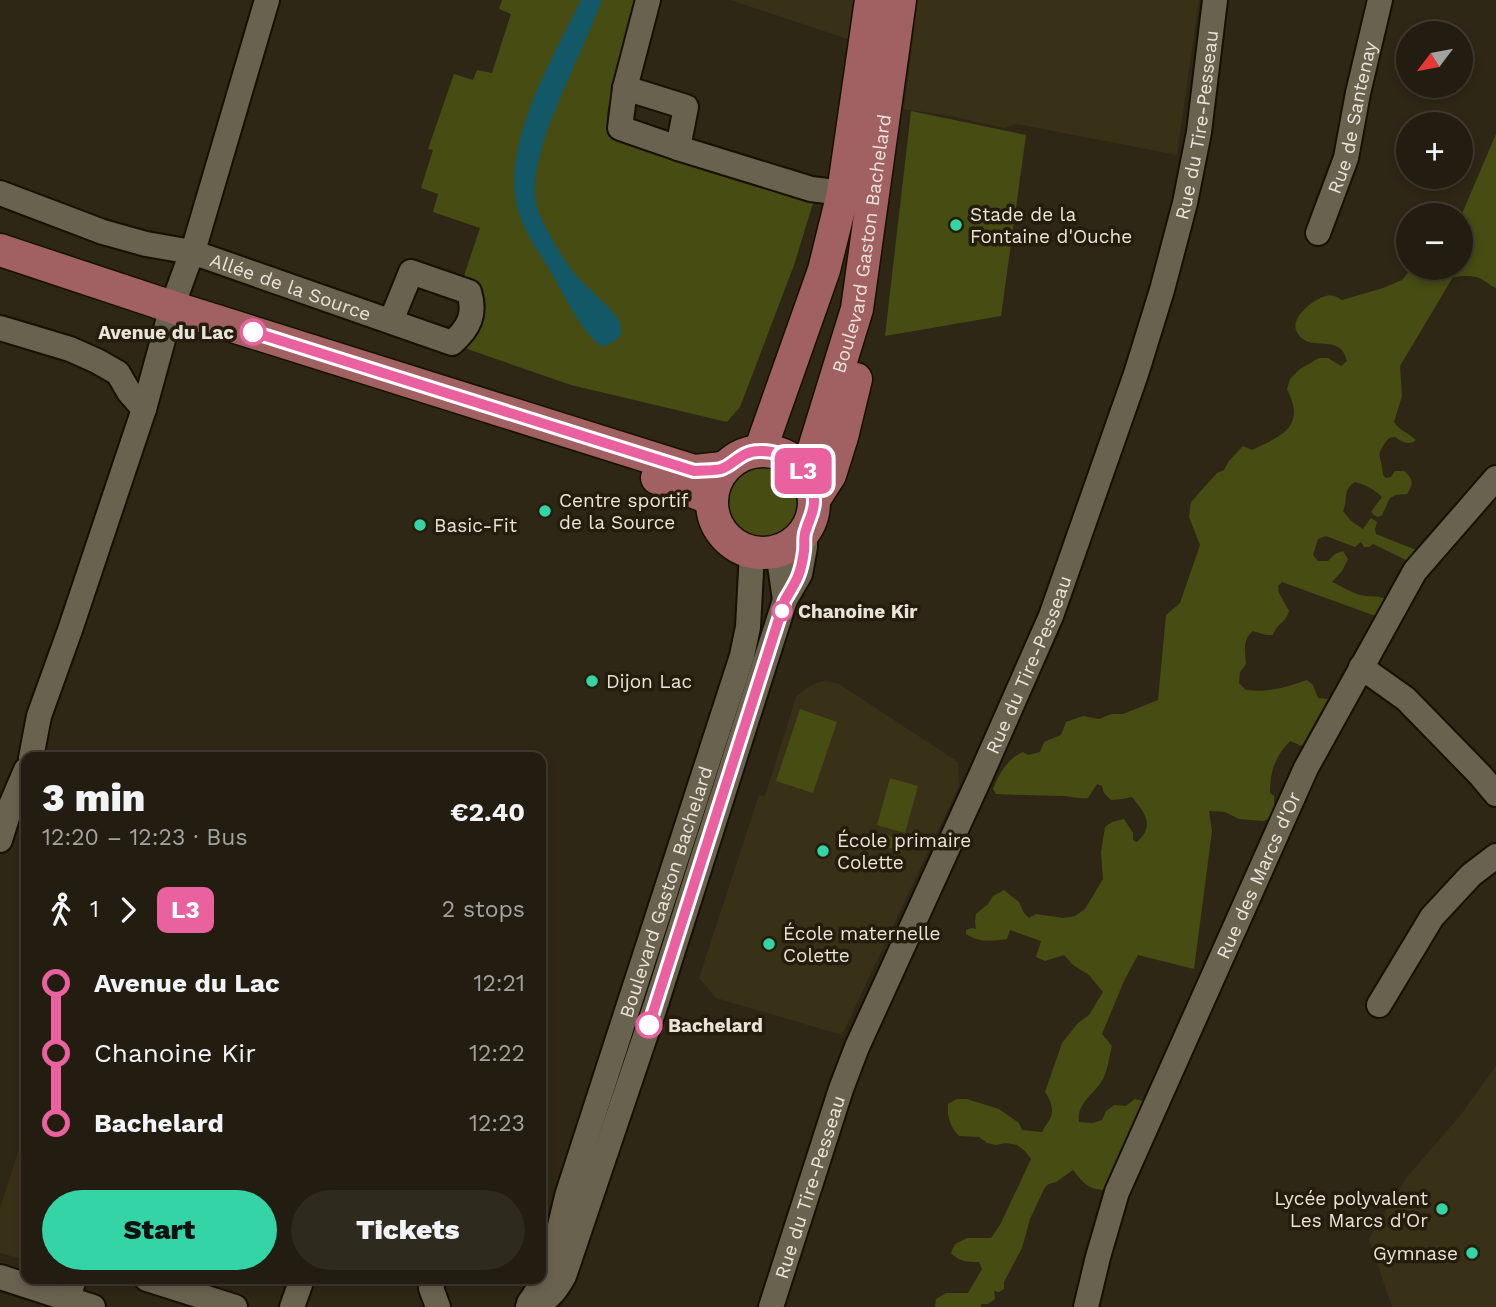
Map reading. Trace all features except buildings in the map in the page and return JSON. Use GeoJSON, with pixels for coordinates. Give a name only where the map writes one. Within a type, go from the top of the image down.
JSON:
{"type":"FeatureCollection","features":[{"type":"Feature","properties":{"kind":"main road","name":"Boulevard Gaston Bachelard"},"geometry":{"type":"LineString","coordinates":[[760,451],[824,270],[843,193],[871,0]]}},
{"type":"Feature","properties":{"kind":"main road","name":"Boulevard Gaston Bachelard"},"geometry":{"type":"LineString","coordinates":[[812,492],[812,455],[857,309],[900,0]]}},
{"type":"Feature","properties":{"kind":"main road"},"geometry":{"type":"LineString","coordinates":[[0,250],[170,317],[684,487],[712,499]]}},
{"type":"Feature","properties":{"kind":"main road"},"geometry":{"type":"LineString","coordinates":[[0,271],[170,317],[694,471],[723,468]]}},
{"type":"Feature","properties":{"kind":"main road"},"geometry":{"type":"LineString","coordinates":[[760,451],[776,453],[790,459],[803,470],[812,492],[812,517],[805,531],[793,543],[765,551],[738,547],[722,533],[713,512],[712,499],[716,481],[723,468],[738,457],[760,451]]}},
{"type":"Feature","properties":{"kind":"street"},"geometry":{"type":"LineString","coordinates":[[36,752],[39,716],[71,631],[144,409],[267,0]]}},
{"type":"Feature","properties":{"kind":"street"},"geometry":{"type":"LineString","coordinates":[[648,0],[625,88],[620,128],[811,189],[843,193]]}},
{"type":"Feature","properties":{"kind":"street","name":"Rue du Tire-Pesseau"},"geometry":{"type":"LineString","coordinates":[[771,1307],[849,1068],[1051,615],[1136,374],[1185,204],[1199,132],[1215,0]]}},
{"type":"Feature","properties":{"kind":"street","name":"Rue de Santenay"},"geometry":{"type":"LineString","coordinates":[[1318,233],[1346,158],[1380,0]]}},
{"type":"Feature","properties":{"kind":"street"},"geometry":{"type":"LineString","coordinates":[[625,88],[686,107],[678,148]]}},
{"type":"Feature","properties":{"kind":"street","name":"Allée de la Source"},"geometry":{"type":"LineString","coordinates":[[0,194],[103,232],[146,244],[192,252],[391,321]]}},
{"type":"Feature","properties":{"kind":"street"},"geometry":{"type":"LineString","coordinates":[[0,328],[70,349],[97,361],[118,373],[128,392],[144,409]]}},
{"type":"Feature","properties":{"kind":"street","name":"Rue des Marcs d'Or"},"geometry":{"type":"LineString","coordinates":[[1086,1307],[1117,1192],[1306,768],[1415,571],[1496,478]]}},
{"type":"Feature","properties":{"kind":"street","name":"Boulevard Gaston Bachelard"},"geometry":{"type":"LineString","coordinates":[[559,1229],[651,1019],[785,600],[800,574],[805,531]]}},
{"type":"Feature","properties":{"kind":"street","name":"Boulevard Gaston Bachelard"},"geometry":{"type":"LineString","coordinates":[[765,551],[785,600]]}},
{"type":"Feature","properties":{"kind":"street","name":"Boulevard Gaston Bachelard"},"geometry":{"type":"LineString","coordinates":[[546,1274],[568,1193],[742,656],[765,551]]}},
{"type":"Feature","properties":{"kind":"street"},"geometry":{"type":"LineString","coordinates":[[1361,667],[1406,699],[1496,794]]}},
{"type":"Feature","properties":{"kind":"street"},"geometry":{"type":"LineString","coordinates":[[0,841],[21,788]]}},
{"type":"Feature","properties":{"kind":"street"},"geometry":{"type":"LineString","coordinates":[[1380,1005],[1432,917],[1471,875],[1496,856]]}},
{"type":"Feature","properties":{"kind":"street"},"geometry":{"type":"LineString","coordinates":[[0,1277],[21,1281]]}},
{"type":"Feature","properties":{"kind":"street"},"geometry":{"type":"LineString","coordinates":[[41,1284],[71,1289],[93,1307]]}},
{"type":"Feature","properties":{"kind":"street"},"geometry":{"type":"LineString","coordinates":[[170,1284],[235,1307]]}},
{"type":"Feature","properties":{"kind":"street"},"geometry":{"type":"LineString","coordinates":[[292,1307],[300,1284]]}},
{"type":"Feature","properties":{"kind":"street"},"geometry":{"type":"LineString","coordinates":[[432,1284],[431,1289],[438,1307]]}},
{"type":"Feature","properties":{"kind":"street","name":"Boulevard Gaston Bachelard"},"geometry":{"type":"LineString","coordinates":[[527,1307],[542,1284]]}},
{"type":"Feature","properties":{"kind":"shaded area"},"geometry":{"type":"Polygon","coordinates":[[[730,0],[853,0],[851,40],[730,0]]]}},
{"type":"Feature","properties":{"kind":"shaded area"},"geometry":{"type":"Polygon","coordinates":[[[918,0],[1199,0],[1177,155],[1017,124],[1004,128],[904,109],[918,0]]]}},
{"type":"Feature","properties":{"kind":"shaded area"},"geometry":{"type":"Polygon","coordinates":[[[826,681],[839,684],[958,762],[959,786],[842,1035],[716,998],[699,978],[759,795],[765,796],[796,697],[816,683],[826,681]]]}},
{"type":"Feature","properties":{"kind":"shaded area","name":"Lycée polyvalent Les Marcs d'Or"},"geometry":{"type":"Polygon","coordinates":[[[1496,1066],[1496,1307],[1392,1307],[1369,1239],[1406,1178],[1459,1117],[1496,1066]]]}},
{"type":"Feature","properties":{"kind":"shaded area"},"geometry":{"type":"Polygon","coordinates":[[[21,1143],[21,1259],[0,1253],[0,1208],[21,1143]]]}},
{"type":"Feature","properties":{"kind":"green space"},"geometry":{"type":"Polygon","coordinates":[[[502,0],[643,0],[608,109],[610,129],[814,200],[794,265],[740,407],[727,422],[571,385],[450,343],[460,339],[463,279],[480,228],[433,212],[438,194],[421,188],[433,150],[428,149],[454,74],[473,80],[477,70],[492,73],[511,14],[499,9],[502,0]]]}},
{"type":"Feature","properties":{"kind":"green space","name":"Stade de la Fontaine d'Ouche"},"geometry":{"type":"Polygon","coordinates":[[[911,111],[1026,135],[1001,316],[885,336],[911,111]]]}},
{"type":"Feature","properties":{"kind":"green space"},"geometry":{"type":"Polygon","coordinates":[[[1496,134],[1496,288],[1473,277],[1473,203],[1467,203],[1496,134]]]}},
{"type":"Feature","properties":{"kind":"green space"},"geometry":{"type":"Polygon","coordinates":[[[1402,280],[1451,280],[1400,366],[1402,396],[1394,422],[1416,440],[1408,443],[1395,437],[1389,438],[1380,453],[1383,475],[1386,478],[1391,477],[1395,471],[1404,471],[1412,481],[1411,487],[1407,494],[1390,498],[1382,515],[1378,517],[1371,512],[1382,497],[1355,482],[1348,489],[1343,511],[1363,529],[1371,518],[1377,522],[1376,534],[1416,550],[1408,561],[1373,544],[1364,547],[1361,542],[1355,547],[1326,536],[1318,539],[1313,555],[1318,561],[1328,561],[1343,551],[1348,559],[1332,582],[1360,595],[1389,601],[1381,618],[1282,582],[1278,586],[1289,611],[1273,635],[1253,631],[1247,638],[1246,664],[1240,672],[1239,683],[1246,690],[1261,691],[1307,680],[1313,685],[1318,698],[1328,699],[1302,746],[1290,741],[1274,765],[1270,793],[1274,796],[1274,806],[1270,819],[1239,819],[1225,812],[1209,811],[1212,831],[1194,969],[1138,955],[1124,981],[1102,1034],[1112,1046],[1106,1071],[1100,1084],[1083,1104],[1079,1115],[1079,1122],[1093,1123],[1102,1120],[1106,1111],[1114,1105],[1126,1106],[1135,1099],[1143,1101],[1145,1109],[1132,1126],[1107,1190],[1087,1185],[1073,1170],[1049,1184],[1030,1219],[1022,1248],[1004,1282],[1004,1289],[994,1291],[995,1299],[988,1304],[981,1304],[981,1307],[935,1307],[936,1299],[946,1293],[968,1293],[982,1269],[979,1262],[964,1261],[951,1253],[955,1244],[967,1238],[991,1238],[1000,1225],[1031,1159],[1017,1145],[996,1145],[979,1137],[959,1136],[950,1122],[948,1104],[957,1099],[967,1099],[999,1109],[1019,1123],[1022,1130],[1042,1132],[1052,1114],[1045,1092],[1062,1043],[1078,1023],[1089,1015],[1103,992],[1089,975],[1073,965],[1064,955],[1045,961],[1036,957],[1041,941],[1010,930],[1007,939],[981,940],[966,934],[966,930],[976,929],[976,914],[993,896],[1004,890],[1019,902],[1029,918],[1036,914],[1063,918],[1075,916],[1085,909],[1103,879],[1101,852],[1105,827],[1124,819],[1133,833],[1133,840],[1137,842],[1143,836],[1147,824],[1144,813],[1132,797],[1111,800],[1104,793],[1102,786],[1097,784],[1088,798],[1082,798],[996,794],[993,789],[995,783],[1013,758],[1023,752],[1028,755],[1040,752],[1044,742],[1061,735],[1066,722],[1083,716],[1099,719],[1112,714],[1123,714],[1158,700],[1166,615],[1180,603],[1200,545],[1189,517],[1191,502],[1217,473],[1224,470],[1243,446],[1252,450],[1288,428],[1294,412],[1287,389],[1290,379],[1300,369],[1319,358],[1328,358],[1341,366],[1347,361],[1338,347],[1301,338],[1295,325],[1300,314],[1310,304],[1328,295],[1342,300],[1402,280]]]}},
{"type":"Feature","properties":{"kind":"green space"},"geometry":{"type":"Polygon","coordinates":[[[752,461],[768,461],[789,472],[800,493],[800,509],[789,530],[768,541],[752,541],[738,535],[726,523],[720,509],[720,493],[726,479],[738,467],[752,461]]]}},
{"type":"Feature","properties":{"kind":"green space"},"geometry":{"type":"Polygon","coordinates":[[[800,709],[837,722],[813,793],[776,781],[800,709]]]}},
{"type":"Feature","properties":{"kind":"green space"},"geometry":{"type":"Polygon","coordinates":[[[890,778],[918,786],[905,833],[877,825],[890,778]]]}},
{"type":"Feature","properties":{"kind":"green space"},"geometry":{"type":"Polygon","coordinates":[[[884,834],[906,841],[902,852],[881,845],[884,834]]]}},
{"type":"Feature","properties":{"kind":"water"},"geometry":{"type":"Polygon","coordinates":[[[581,0],[602,0],[554,112],[536,172],[535,190],[537,207],[563,258],[620,323],[621,334],[615,341],[602,347],[580,322],[530,238],[520,216],[515,191],[515,163],[531,105],[581,0]]]}},
{"type":"Feature","properties":{"kind":"bus line","name":"L3"},"geometry":{"type":"LineString","coordinates":[[253,332],[694,471],[723,468],[738,457],[760,451],[776,453],[790,459],[803,470],[811,484],[814,500],[812,517],[805,531],[800,574],[785,600],[649,1025]]}},
{"type":"Feature","properties":{"kind":"place","name":"Stade de la Fontaine d'Ouche"},"geometry":{"type":"Point","coordinates":[956,225]}},
{"type":"Feature","properties":{"kind":"place","name":"Avenue du Lac"},"geometry":{"type":"Point","coordinates":[253,332]}},
{"type":"Feature","properties":{"kind":"place","name":"Centre sportif de la Source"},"geometry":{"type":"Point","coordinates":[545,511]}},
{"type":"Feature","properties":{"kind":"place","name":"Basic-Fit"},"geometry":{"type":"Point","coordinates":[420,525]}},
{"type":"Feature","properties":{"kind":"place","name":"Chanoine Kir"},"geometry":{"type":"Point","coordinates":[782,611]}},
{"type":"Feature","properties":{"kind":"place","name":"Dijon Lac"},"geometry":{"type":"Point","coordinates":[592,681]}},
{"type":"Feature","properties":{"kind":"place","name":"École primaire Colette"},"geometry":{"type":"Point","coordinates":[823,851]}},
{"type":"Feature","properties":{"kind":"place","name":"École maternelle Colette"},"geometry":{"type":"Point","coordinates":[769,944]}},
{"type":"Feature","properties":{"kind":"place","name":"Bachelard"},"geometry":{"type":"Point","coordinates":[649,1025]}},
{"type":"Feature","properties":{"kind":"place","name":"Lycée polyvalent Les Marcs d'Or"},"geometry":{"type":"Point","coordinates":[1442,1209]}},
{"type":"Feature","properties":{"kind":"place","name":"Gymnase"},"geometry":{"type":"Point","coordinates":[1472,1253]}}]}
